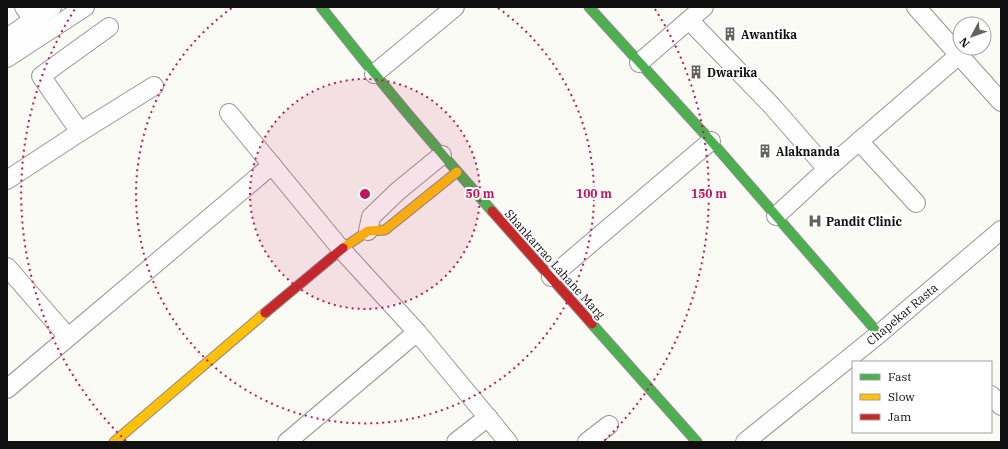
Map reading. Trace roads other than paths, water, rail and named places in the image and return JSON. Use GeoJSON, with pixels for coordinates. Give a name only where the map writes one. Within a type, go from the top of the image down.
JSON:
{"type":"FeatureCollection","features":[{"type":"Feature","properties":{"kind":"street"},"geometry":{"type":"LineString","coordinates":[[7,38],[29,14],[52,7]]}},
{"type":"Feature","properties":{"kind":"street"},"geometry":{"type":"LineString","coordinates":[[7,58],[85,7]]}},
{"type":"Feature","properties":{"kind":"street","name":"Shankarrao Lahane Marg"},"geometry":{"type":"LineString","coordinates":[[321,7],[374,74],[442,155],[697,442]]}},
{"type":"Feature","properties":{"kind":"street"},"geometry":{"type":"LineString","coordinates":[[374,74],[455,7]]}},
{"type":"Feature","properties":{"kind":"street"},"geometry":{"type":"LineString","coordinates":[[589,7],[711,141],[879,334]]}},
{"type":"Feature","properties":{"kind":"street"},"geometry":{"type":"LineString","coordinates":[[639,63],[704,7]]}},
{"type":"Feature","properties":{"kind":"street"},"geometry":{"type":"LineString","coordinates":[[916,7],[952,47]]}},
{"type":"Feature","properties":{"kind":"street"},"geometry":{"type":"LineString","coordinates":[[689,20],[772,106],[827,169]]}},
{"type":"Feature","properties":{"kind":"street"},"geometry":{"type":"LineString","coordinates":[[80,132],[41,76],[109,27]]}},
{"type":"Feature","properties":{"kind":"street"},"geometry":{"type":"LineString","coordinates":[[776,216],[827,169],[958,56]]}},
{"type":"Feature","properties":{"kind":"street"},"geometry":{"type":"LineString","coordinates":[[960,56],[1001,102]]}},
{"type":"Feature","properties":{"kind":"street"},"geometry":{"type":"LineString","coordinates":[[7,180],[154,86]]}},
{"type":"Feature","properties":{"kind":"street"},"geometry":{"type":"LineString","coordinates":[[229,113],[341,249],[417,332],[508,442]]}},
{"type":"Feature","properties":{"kind":"street"},"geometry":{"type":"LineString","coordinates":[[551,277],[711,141]]}},
{"type":"Feature","properties":{"kind":"street"},"geometry":{"type":"LineString","coordinates":[[860,141],[916,203]]}},
{"type":"Feature","properties":{"kind":"street"},"geometry":{"type":"LineString","coordinates":[[368,231],[371,217],[398,191],[442,155]]}},
{"type":"Feature","properties":{"kind":"street"},"geometry":{"type":"LineString","coordinates":[[7,389],[272,165]]}},
{"type":"Feature","properties":{"kind":"street"},"geometry":{"type":"LineString","coordinates":[[114,442],[341,249],[368,231],[385,230],[457,172]]}},
{"type":"Feature","properties":{"kind":"street","name":"Chapekar Rasta"},"geometry":{"type":"LineString","coordinates":[[745,442],[879,334],[1001,230]]}},
{"type":"Feature","properties":{"kind":"street"},"geometry":{"type":"LineString","coordinates":[[7,266],[68,337]]}},
{"type":"Feature","properties":{"kind":"street"},"geometry":{"type":"LineString","coordinates":[[287,442],[417,332]]}},
{"type":"Feature","properties":{"kind":"street"},"geometry":{"type":"LineString","coordinates":[[992,396],[1001,406]]}},
{"type":"Feature","properties":{"kind":"street"},"geometry":{"type":"LineString","coordinates":[[456,442],[488,417]]}},
{"type":"Feature","properties":{"kind":"street"},"geometry":{"type":"LineString","coordinates":[[587,442],[609,425]]}},
{"type":"Feature","properties":{"kind":"place","name":"Awantika"},"geometry":{"type":"Point","coordinates":[730,34]}},
{"type":"Feature","properties":{"kind":"place","name":"Dwarika"},"geometry":{"type":"Point","coordinates":[696,72]}},
{"type":"Feature","properties":{"kind":"place","name":"Alaknanda"},"geometry":{"type":"Point","coordinates":[765,151]}},
{"type":"Feature","properties":{"kind":"place","name":"Pandit Clinic"},"geometry":{"type":"Point","coordinates":[815,221]}}]}
